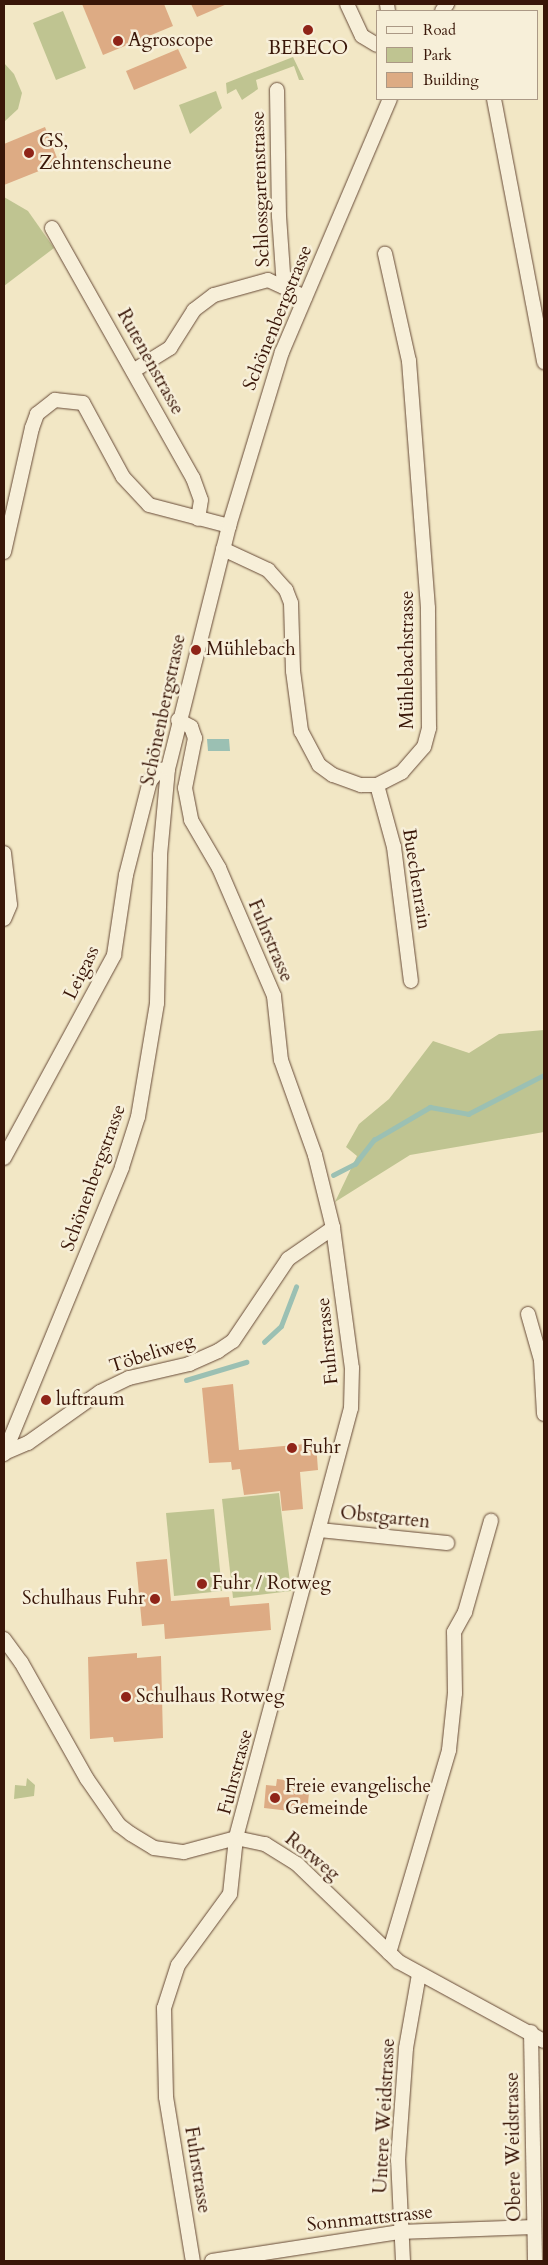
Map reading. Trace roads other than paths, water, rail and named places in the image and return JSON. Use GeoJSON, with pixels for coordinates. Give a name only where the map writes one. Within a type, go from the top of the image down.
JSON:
{"type":"FeatureCollection","features":[{"type":"Feature","properties":{"kind":"street"},"geometry":{"type":"LineString","coordinates":[[347,4],[362,36],[376,44]]}},
{"type":"Feature","properties":{"kind":"street","name":"Schlossgartenstrasse"},"geometry":{"type":"LineString","coordinates":[[277,90],[278,216],[284,287]]}},
{"type":"Feature","properties":{"kind":"street","name":"Schönenbergstrasse"},"geometry":{"type":"LineString","coordinates":[[4,1454],[122,1167],[138,1117],[157,1003],[160,855],[168,769],[178,720],[229,526],[266,397],[305,297],[390,100]]}},
{"type":"Feature","properties":{"kind":"street"},"geometry":{"type":"LineString","coordinates":[[494,100],[544,362]]}},
{"type":"Feature","properties":{"kind":"street","name":"Rutenenstrasse"},"geometry":{"type":"LineString","coordinates":[[52,228],[193,478],[201,500],[198,519]]}},
{"type":"Feature","properties":{"kind":"street","name":"Mühlebachstrasse"},"geometry":{"type":"LineString","coordinates":[[377,785],[413,762],[424,747],[429,728],[423,506],[409,361],[385,254]]}},
{"type":"Feature","properties":{"kind":"street"},"geometry":{"type":"LineString","coordinates":[[133,371],[170,348],[194,310],[214,295],[268,280],[305,297]]}},
{"type":"Feature","properties":{"kind":"street"},"geometry":{"type":"LineString","coordinates":[[4,552],[32,428],[37,414],[56,400],[83,404],[91,414],[134,493],[149,505],[229,526]]}},
{"type":"Feature","properties":{"kind":"street"},"geometry":{"type":"LineString","coordinates":[[223,549],[268,570],[286,590],[291,603],[300,723],[308,749],[333,775],[361,785],[377,785]]}},
{"type":"Feature","properties":{"kind":"street","name":"Fuhrstrasse"},"geometry":{"type":"LineString","coordinates":[[178,720],[191,726],[195,738],[186,788],[191,820],[219,868],[274,996],[281,1060],[315,1155],[333,1228],[352,1368],[351,1395],[319,1530],[236,1838],[230,1894],[178,1965],[164,2008],[166,2097],[193,2261]]}},
{"type":"Feature","properties":{"kind":"street","name":"Leigass"},"geometry":{"type":"LineString","coordinates":[[4,1158],[114,955],[126,875],[150,780],[159,770],[168,769]]}},
{"type":"Feature","properties":{"kind":"street","name":"Buechenrain"},"geometry":{"type":"LineString","coordinates":[[377,785],[394,847],[411,981]]}},
{"type":"Feature","properties":{"kind":"street"},"geometry":{"type":"LineString","coordinates":[[4,853],[10,905],[4,919]]}},
{"type":"Feature","properties":{"kind":"street","name":"Töbeliweg"},"geometry":{"type":"LineString","coordinates":[[4,1454],[28,1444],[100,1392],[129,1378],[188,1364],[226,1346],[288,1259],[333,1228]]}},
{"type":"Feature","properties":{"kind":"street"},"geometry":{"type":"LineString","coordinates":[[528,1314],[541,1360],[544,1414]]}},
{"type":"Feature","properties":{"kind":"street"},"geometry":{"type":"LineString","coordinates":[[389,1953],[449,1750],[455,1693],[454,1632],[465,1612],[490,1521]]}},
{"type":"Feature","properties":{"kind":"street","name":"Obstgarten"},"geometry":{"type":"LineString","coordinates":[[319,1530],[447,1543]]}},
{"type":"Feature","properties":{"kind":"street","name":"Rotweg"},"geometry":{"type":"LineString","coordinates":[[4,1639],[119,1825],[154,1848],[184,1852],[236,1838],[265,1844],[297,1864],[389,1953],[419,1974],[531,2032],[544,2041]]}},
{"type":"Feature","properties":{"kind":"street","name":"Untere Weidstrasse"},"geometry":{"type":"LineString","coordinates":[[403,2261],[399,2232],[398,2160],[406,2048],[419,1974]]}},
{"type":"Feature","properties":{"kind":"street","name":"Obere Weidstrasse"},"geometry":{"type":"LineString","coordinates":[[531,2032],[535,2261]]}},
{"type":"Feature","properties":{"kind":"street","name":"Sonnmattstrasse"},"geometry":{"type":"LineString","coordinates":[[212,2261],[399,2232],[534,2227]]}},
{"type":"Feature","properties":{"kind":"water"},"geometry":{"type":"Polygon","coordinates":[[[207,739],[229,739],[230,751],[208,751],[207,739]]]}},
{"type":"Feature","properties":{"kind":"waterway"},"geometry":{"type":"LineString","coordinates":[[333,1175],[355,1164],[374,1140],[430,1107],[468,1114],[544,1075]]}},
{"type":"Feature","properties":{"kind":"waterway"},"geometry":{"type":"LineString","coordinates":[[264,1342],[281,1326],[296,1287]]}},
{"type":"Feature","properties":{"kind":"waterway"},"geometry":{"type":"LineString","coordinates":[[186,1380],[246,1362]]}},
{"type":"Feature","properties":{"kind":"place","name":"BEBECO"},"geometry":{"type":"Point","coordinates":[308,30]}},
{"type":"Feature","properties":{"kind":"place","name":"Agroscope"},"geometry":{"type":"Point","coordinates":[118,41]}},
{"type":"Feature","properties":{"kind":"place","name":"GS, Zehntenscheune"},"geometry":{"type":"Point","coordinates":[29,153]}},
{"type":"Feature","properties":{"kind":"place","name":"Mühlebach"},"geometry":{"type":"Point","coordinates":[196,650]}},
{"type":"Feature","properties":{"kind":"place","name":"luftraum"},"geometry":{"type":"Point","coordinates":[46,1400]}},
{"type":"Feature","properties":{"kind":"place","name":"Fuhr"},"geometry":{"type":"Point","coordinates":[292,1448]}},
{"type":"Feature","properties":{"kind":"place","name":"Fuhr / Rotweg"},"geometry":{"type":"Point","coordinates":[202,1584]}},
{"type":"Feature","properties":{"kind":"place","name":"Schulhaus Fuhr"},"geometry":{"type":"Point","coordinates":[155,1599]}},
{"type":"Feature","properties":{"kind":"place","name":"Schulhaus Rotweg"},"geometry":{"type":"Point","coordinates":[126,1697]}},
{"type":"Feature","properties":{"kind":"place","name":"Freie evangelische Gemeinde"},"geometry":{"type":"Point","coordinates":[275,1798]}}]}
